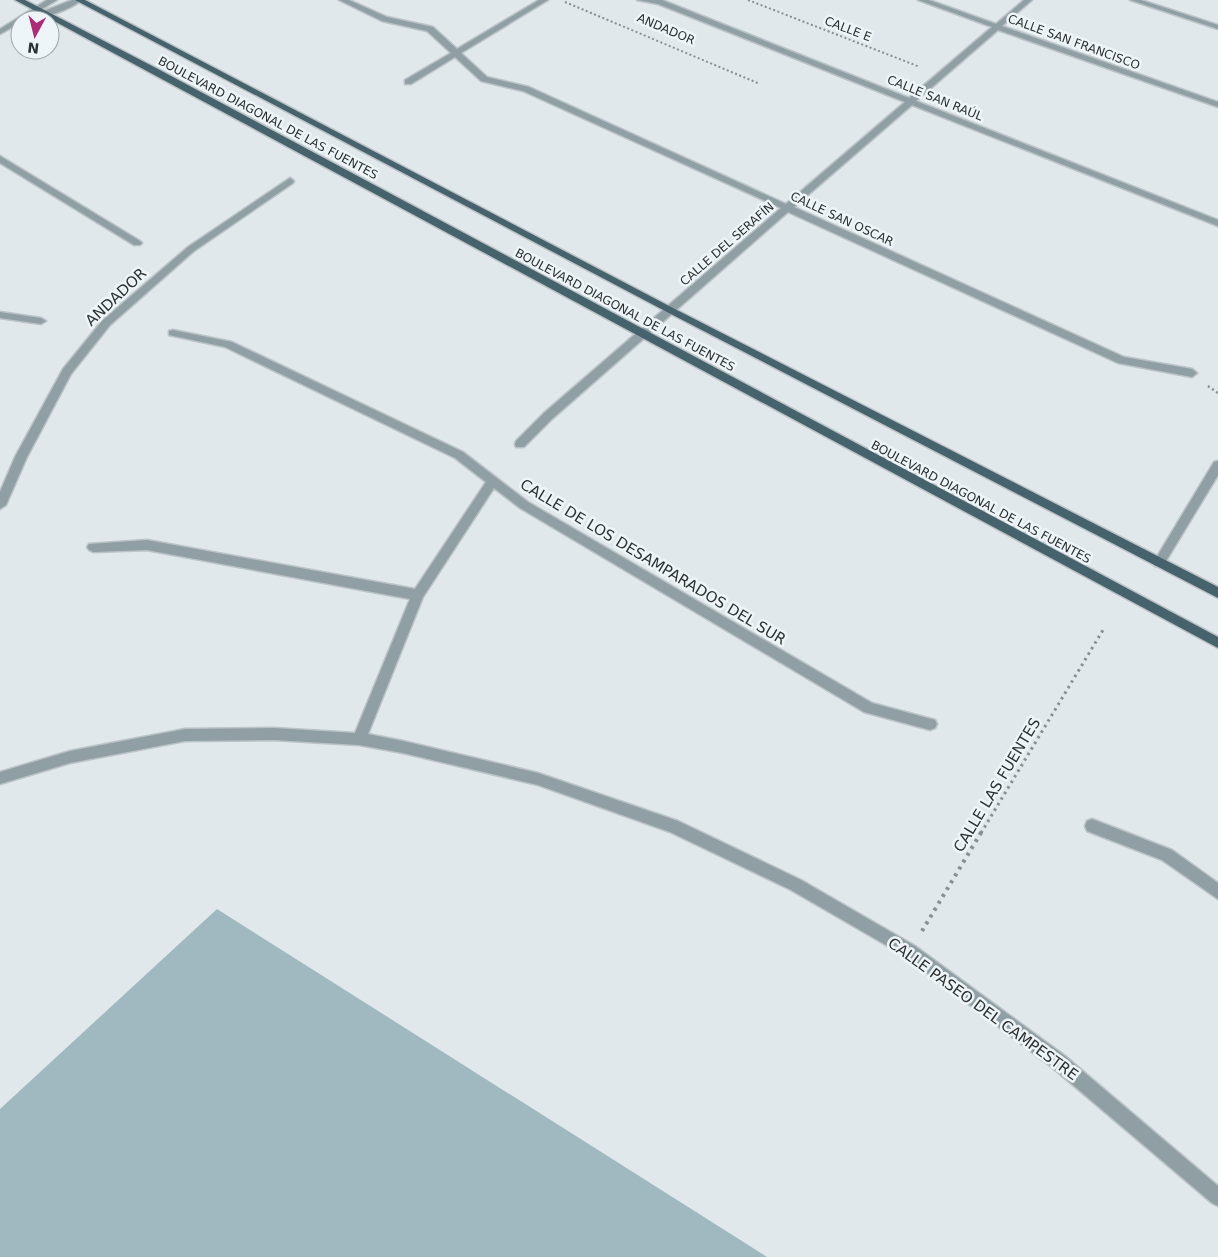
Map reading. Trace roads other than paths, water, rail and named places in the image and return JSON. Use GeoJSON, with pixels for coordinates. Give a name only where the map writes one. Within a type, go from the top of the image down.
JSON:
{"type":"FeatureCollection","features":[{"type":"Feature","properties":{"kind":"main road","name":"BOULEVARD DIAGONAL DE LAS FUENTES"},"geometry":{"type":"LineString","coordinates":[[19,0],[38,10]]}},
{"type":"Feature","properties":{"kind":"main road","name":"BOULEVARD DIAGONAL DE LAS FUENTES"},"geometry":{"type":"LineString","coordinates":[[79,0],[670,310],[1218,594]]}},
{"type":"Feature","properties":{"kind":"main road","name":"BOULEVARD DIAGONAL DE LAS FUENTES"},"geometry":{"type":"LineString","coordinates":[[60,21],[1218,643]]}},
{"type":"Feature","properties":{"kind":"street"},"geometry":{"type":"LineString","coordinates":[[32,10],[53,0]]}},
{"type":"Feature","properties":{"kind":"street"},"geometry":{"type":"LineString","coordinates":[[55,10],[79,0]]}},
{"type":"Feature","properties":{"kind":"street"},"geometry":{"type":"LineString","coordinates":[[343,0],[385,19],[430,29],[456,53]]}},
{"type":"Feature","properties":{"kind":"street"},"geometry":{"type":"LineString","coordinates":[[408,82],[544,0]]}},
{"type":"Feature","properties":{"kind":"street","name":"CALLE SAN RAÚL"},"geometry":{"type":"LineString","coordinates":[[641,0],[659,2],[1218,223]]}},
{"type":"Feature","properties":{"kind":"street","name":"CALLE SAN FRANCISCO"},"geometry":{"type":"LineString","coordinates":[[922,0],[1218,106]]}},
{"type":"Feature","properties":{"kind":"street","name":"CALLE DEL SERAFÍN"},"geometry":{"type":"LineString","coordinates":[[520,444],[548,416],[642,333],[1028,0]]}},
{"type":"Feature","properties":{"kind":"street"},"geometry":{"type":"LineString","coordinates":[[1134,0],[1218,28]]}},
{"type":"Feature","properties":{"kind":"street","name":"CALLE SAN OSCAR"},"geometry":{"type":"LineString","coordinates":[[456,53],[484,79],[526,89],[1122,360],[1192,373]]}},
{"type":"Feature","properties":{"kind":"street"},"geometry":{"type":"LineString","coordinates":[[0,159],[137,243]]}},
{"type":"Feature","properties":{"kind":"street","name":"ANDADOR"},"geometry":{"type":"LineString","coordinates":[[0,505],[21,457],[68,372],[106,323],[192,249],[290,181]]}},
{"type":"Feature","properties":{"kind":"street"},"geometry":{"type":"LineString","coordinates":[[0,315],[41,321]]}},
{"type":"Feature","properties":{"kind":"street","name":"CALLE DE LOS DESAMPARADOS DEL SUR"},"geometry":{"type":"LineString","coordinates":[[173,333],[228,344],[459,455],[524,505],[869,708],[930,724]]}},
{"type":"Feature","properties":{"kind":"street"},"geometry":{"type":"LineString","coordinates":[[1159,563],[1218,465]]}},
{"type":"Feature","properties":{"kind":"street"},"geometry":{"type":"LineString","coordinates":[[359,739],[418,595],[492,482]]}},
{"type":"Feature","properties":{"kind":"street"},"geometry":{"type":"LineString","coordinates":[[93,547],[147,545],[418,595]]}},
{"type":"Feature","properties":{"kind":"street","name":"CALLE PASEO DEL CAMPESTRE"},"geometry":{"type":"LineString","coordinates":[[0,778],[70,757],[185,735],[274,734],[359,739],[403,747],[538,779],[673,826],[796,885],[910,951],[1059,1062],[1218,1198]]}},
{"type":"Feature","properties":{"kind":"street"},"geometry":{"type":"LineString","coordinates":[[1092,826],[1167,855],[1218,892]]}}]}
